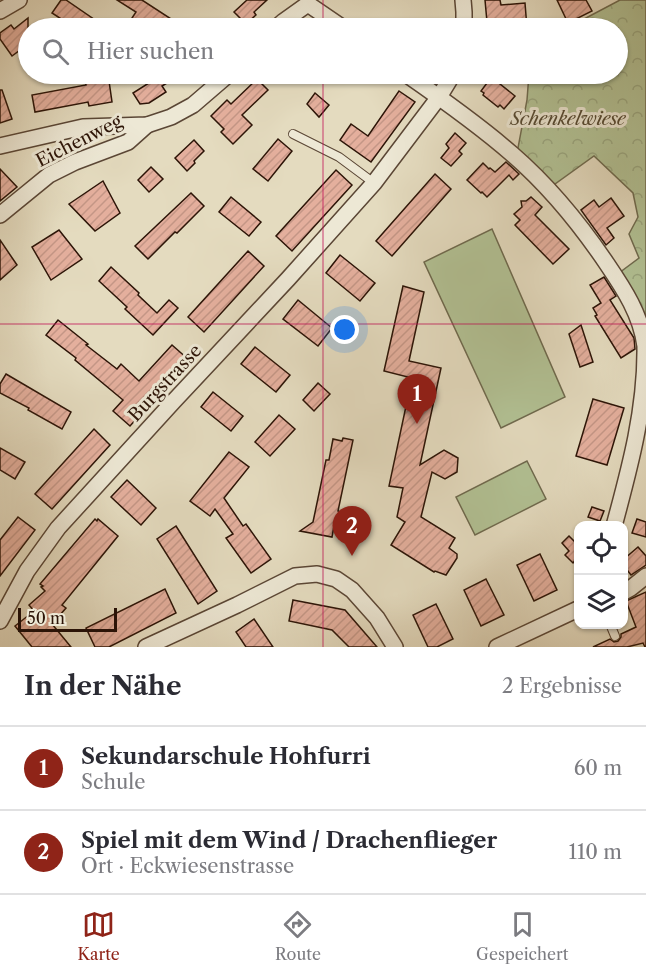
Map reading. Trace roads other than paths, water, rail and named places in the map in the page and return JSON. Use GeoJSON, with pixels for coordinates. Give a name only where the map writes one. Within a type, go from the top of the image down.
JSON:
{"type":"FeatureCollection","features":[{"type":"Feature","properties":{"kind":"street"},"geometry":{"type":"LineString","coordinates":[[0,11],[19,0]]}},
{"type":"Feature","properties":{"kind":"street"},"geometry":{"type":"LineString","coordinates":[[462,0],[464,18]]}},
{"type":"Feature","properties":{"kind":"street"},"geometry":{"type":"LineString","coordinates":[[288,18],[309,2],[330,18]]}},
{"type":"Feature","properties":{"kind":"street"},"geometry":{"type":"LineString","coordinates":[[0,146],[83,127],[147,125],[171,117],[193,105],[217,84]]}},
{"type":"Feature","properties":{"kind":"street"},"geometry":{"type":"LineString","coordinates":[[420,84],[512,154],[561,203],[592,243],[631,302],[645,345],[646,371],[642,421],[615,521]]}},
{"type":"Feature","properties":{"kind":"street","name":"Burgstrasse"},"geometry":{"type":"LineString","coordinates":[[0,621],[27,571],[58,528],[374,183],[447,84]]}},
{"type":"Feature","properties":{"kind":"street","name":"Eichenweg"},"geometry":{"type":"LineString","coordinates":[[0,215],[49,175],[75,162],[128,142],[147,125]]}},
{"type":"Feature","properties":{"kind":"street"},"geometry":{"type":"LineString","coordinates":[[146,647],[295,576],[317,574],[336,579],[352,590],[377,618],[395,647]]}},
{"type":"Feature","properties":{"kind":"street"},"geometry":{"type":"LineString","coordinates":[[628,590],[646,576]]}},
{"type":"Feature","properties":{"kind":"street"},"geometry":{"type":"LineString","coordinates":[[496,647],[574,611]]}},
{"type":"Feature","properties":{"kind":"lane"},"geometry":{"type":"LineString","coordinates":[[293,134],[339,157],[374,183]]}},
{"type":"Feature","properties":{"kind":"lane"},"geometry":{"type":"LineString","coordinates":[[612,629],[615,636]]}},
{"type":"Feature","properties":{"kind":"place","name":"Sekundarschule Hohfurri"},"geometry":{"type":"Point","coordinates":[417,424]}},
{"type":"Feature","properties":{"kind":"place","name":"Spiel mit dem Wind / Drachenflieger"},"geometry":{"type":"Point","coordinates":[352,556]}},
{"type":"Feature","properties":{"kind":"park label","name":"Schenkelwiese"},"geometry":{"type":"Point","coordinates":[568,119]}}]}
